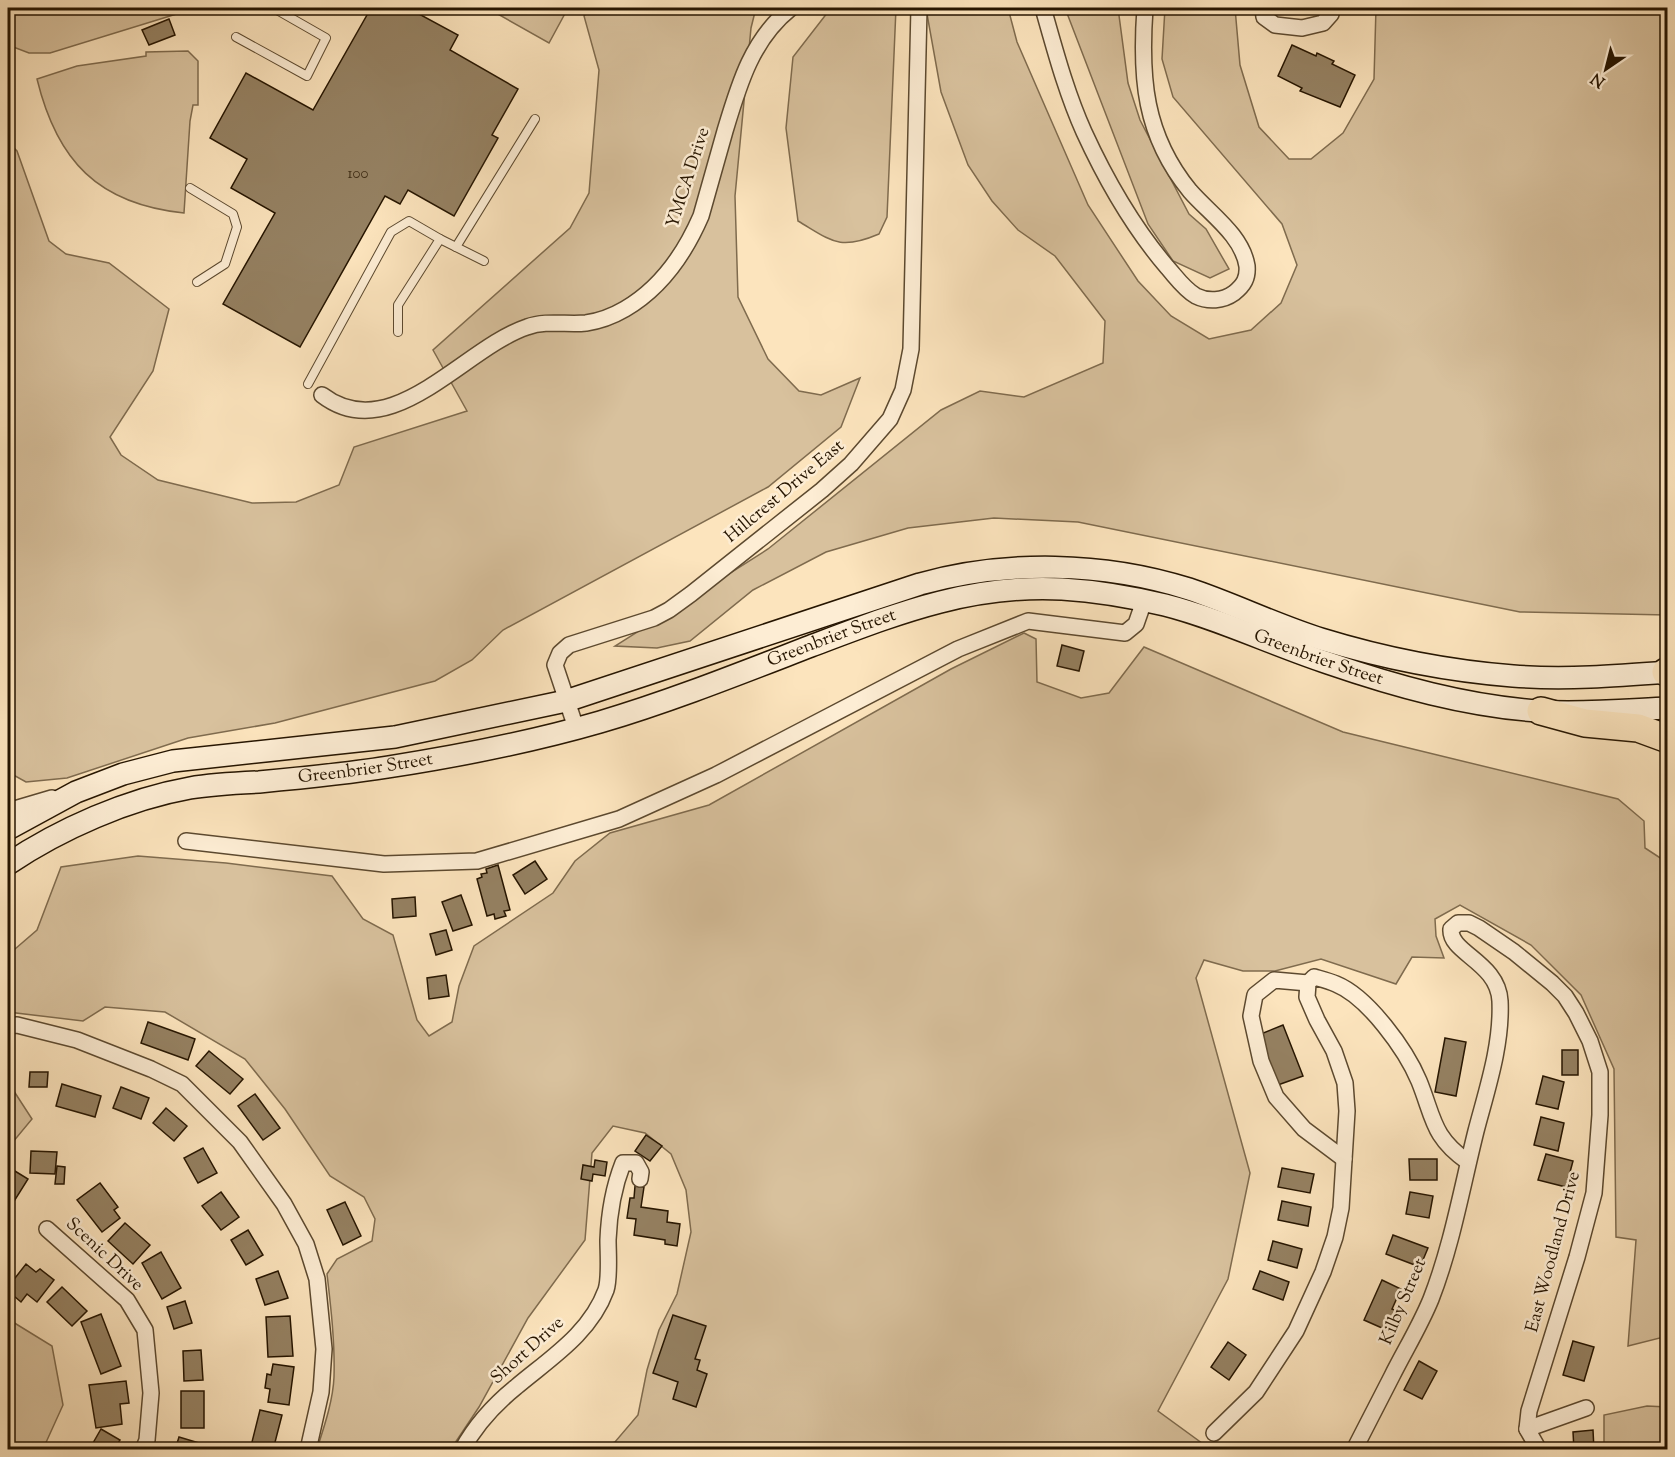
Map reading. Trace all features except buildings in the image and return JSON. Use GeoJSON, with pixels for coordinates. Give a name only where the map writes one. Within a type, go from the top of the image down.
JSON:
{"type":"FeatureCollection","features":[{"type":"Feature","properties":{"kind":"highway"},"geometry":{"type":"LineString","coordinates":[[1541,711],[1585,723],[1638,728],[1668,739]]}},
{"type":"Feature","properties":{"kind":"main road","name":"Greenbrier Street"},"geometry":{"type":"LineString","coordinates":[[8,829],[76,792],[123,774],[173,761],[395,736],[566,701],[953,575],[1041,568],[1084,568],[1157,581],[1189,589],[1321,639],[1436,666],[1513,676],[1562,678],[1667,672]]}},
{"type":"Feature","properties":{"kind":"main road","name":"Greenbrier Street"},"geometry":{"type":"LineString","coordinates":[[8,864],[74,826],[112,811],[191,787],[291,779],[387,767],[492,749],[599,722],[702,688],[900,612],[950,598],[1007,590],[1086,592],[1167,605],[1329,664],[1427,693],[1475,704],[1541,711],[1668,708]]}},
{"type":"Feature","properties":{"kind":"street","name":"Hillcrest Drive East"},"geometry":{"type":"LineString","coordinates":[[576,728],[555,665],[560,653],[569,645],[654,618],[691,594],[822,490],[851,464],[890,419],[903,390],[911,349],[919,8]]}},
{"type":"Feature","properties":{"kind":"street"},"geometry":{"type":"LineString","coordinates":[[1043,8],[1058,65],[1084,132],[1120,202],[1151,248],[1184,287],[1196,296],[1207,300],[1217,300],[1230,296],[1247,279],[1245,261],[1236,240],[1190,191],[1173,167],[1161,143],[1149,110],[1143,77],[1145,8]]}},
{"type":"Feature","properties":{"kind":"street"},"geometry":{"type":"LineString","coordinates":[[1263,8],[1264,17],[1275,25],[1302,28],[1323,23],[1331,14],[1332,8]]}},
{"type":"Feature","properties":{"kind":"street","name":"YMCA Drive"},"geometry":{"type":"LineString","coordinates":[[322,395],[339,407],[368,412],[382,409],[429,388],[514,332],[539,324],[586,323],[606,318],[625,309],[647,293],[674,264],[693,234],[701,216],[739,84],[754,50],[785,10]]}},
{"type":"Feature","properties":{"kind":"street"},"geometry":{"type":"LineString","coordinates":[[186,841],[384,864],[477,861],[619,819],[717,775],[958,649],[1015,625],[1028,621],[1125,633],[1136,624],[1144,601]]}},
{"type":"Feature","properties":{"kind":"street"},"geometry":{"type":"LineString","coordinates":[[8,811],[101,783]]}},
{"type":"Feature","properties":{"kind":"street","name":"East Woodland Drive"},"geometry":{"type":"LineString","coordinates":[[1468,1162],[1497,1049],[1500,1001],[1493,978],[1483,966],[1456,945],[1450,936],[1451,929],[1458,923],[1469,923],[1479,928],[1514,952],[1565,996],[1590,1041],[1600,1072],[1600,1115],[1594,1193],[1577,1257],[1529,1411],[1527,1429]]}},
{"type":"Feature","properties":{"kind":"street"},"geometry":{"type":"LineString","coordinates":[[1214,1433],[1256,1392],[1296,1331],[1323,1272],[1335,1238],[1341,1208],[1347,1111],[1345,1083],[1334,1051],[1307,997],[1308,983],[1314,977],[1337,984],[1357,997],[1382,1023],[1406,1054],[1415,1072],[1434,1126],[1452,1152],[1468,1162]]}},
{"type":"Feature","properties":{"kind":"street"},"geometry":{"type":"LineString","coordinates":[[1308,983],[1274,980],[1255,995],[1251,1016],[1261,1061],[1276,1097],[1304,1129],[1344,1159]]}},
{"type":"Feature","properties":{"kind":"street"},"geometry":{"type":"LineString","coordinates":[[8,1026],[16,1025],[77,1040],[151,1069],[182,1084],[240,1142],[284,1204],[306,1244],[317,1279],[324,1349],[321,1392],[308,1449]]}},
{"type":"Feature","properties":{"kind":"street","name":"Kilby Street"},"geometry":{"type":"LineString","coordinates":[[1354,1449],[1416,1334],[1431,1298],[1448,1249],[1468,1162]]}},
{"type":"Feature","properties":{"kind":"street","name":"Short Drive"},"geometry":{"type":"LineString","coordinates":[[462,1449],[470,1435],[492,1410],[514,1388],[571,1342],[595,1310],[606,1288],[609,1234],[616,1180],[623,1163],[636,1163],[640,1179]]}},
{"type":"Feature","properties":{"kind":"street","name":"Scenic Drive"},"geometry":{"type":"LineString","coordinates":[[47,1228],[127,1299],[146,1330],[151,1393],[147,1440],[143,1449]]}},
{"type":"Feature","properties":{"kind":"street"},"geometry":{"type":"LineString","coordinates":[[1539,1449],[1527,1429],[1586,1408]]}},
{"type":"Feature","properties":{"kind":"lane"},"geometry":{"type":"LineString","coordinates":[[236,37],[307,76],[326,38],[277,10]]}},
{"type":"Feature","properties":{"kind":"lane"},"geometry":{"type":"LineString","coordinates":[[456,247],[535,119]]}},
{"type":"Feature","properties":{"kind":"lane"},"geometry":{"type":"LineString","coordinates":[[190,188],[233,214],[237,227],[225,264],[197,282]]}},
{"type":"Feature","properties":{"kind":"lane"},"geometry":{"type":"LineString","coordinates":[[308,384],[391,232],[409,221],[484,261]]}},
{"type":"Feature","properties":{"kind":"lane"},"geometry":{"type":"LineString","coordinates":[[398,332],[398,305],[440,239]]}},
{"type":"Feature","properties":{"kind":"shaded area"},"geometry":{"type":"Polygon","coordinates":[[[8,8],[104,8],[112,13],[142,8],[196,8],[50,53],[29,53],[8,45],[8,8]]]}},
{"type":"Feature","properties":{"kind":"shaded area"},"geometry":{"type":"Polygon","coordinates":[[[487,8],[568,8],[549,43],[487,8]]]}},
{"type":"Feature","properties":{"kind":"shaded area"},"geometry":{"type":"Polygon","coordinates":[[[590,8],[756,8],[751,28],[735,196],[738,297],[768,359],[799,391],[821,395],[860,378],[841,427],[768,487],[503,630],[472,660],[435,681],[275,723],[188,738],[67,778],[26,782],[8,772],[8,142],[17,151],[49,241],[66,254],[109,263],[169,309],[153,371],[110,437],[121,455],[158,480],[252,503],[296,502],[339,485],[354,447],[467,411],[433,350],[570,228],[589,193],[599,70],[584,16],[590,8]]]}},
{"type":"Feature","properties":{"kind":"shaded area"},"geometry":{"type":"Polygon","coordinates":[[[831,8],[896,8],[887,217],[879,234],[845,243],[828,238],[798,221],[786,128],[793,57],[831,8]]]}},
{"type":"Feature","properties":{"kind":"shaded area"},"geometry":{"type":"Polygon","coordinates":[[[928,8],[1008,8],[1017,42],[1088,205],[1138,281],[1171,316],[1209,339],[1251,330],[1281,303],[1297,265],[1282,224],[1173,97],[1162,59],[1165,8],[1235,8],[1240,65],[1259,127],[1289,159],[1311,159],[1343,133],[1374,79],[1376,8],[1667,8],[1667,615],[1520,612],[1078,522],[994,518],[908,528],[826,552],[753,590],[690,641],[657,648],[615,646],[768,549],[941,410],[980,391],[1024,397],[1103,363],[1105,321],[1055,256],[1018,230],[992,201],[968,165],[941,92],[927,14],[928,8]]]}},
{"type":"Feature","properties":{"kind":"shaded area"},"geometry":{"type":"Polygon","coordinates":[[[1065,8],[1118,8],[1128,83],[1140,120],[1189,214],[1206,229],[1229,269],[1210,278],[1173,261],[1148,224],[1065,8]]]}},
{"type":"Feature","properties":{"kind":"shaded area"},"geometry":{"type":"Polygon","coordinates":[[[188,51],[198,61],[198,105],[193,105],[190,121],[184,213],[154,208],[128,200],[105,188],[86,173],[70,155],[56,133],[37,79],[77,66],[146,56],[146,52],[188,51]]]}},
{"type":"Feature","properties":{"kind":"shaded area"},"geometry":{"type":"Polygon","coordinates":[[[1024,633],[1036,639],[1037,682],[1081,698],[1109,693],[1144,647],[1343,732],[1618,799],[1644,821],[1645,848],[1668,863],[1668,1307],[1664,1337],[1628,1346],[1636,1240],[1616,1237],[1614,1069],[1581,995],[1531,945],[1460,905],[1435,919],[1436,936],[1444,958],[1412,957],[1396,984],[1321,959],[1275,971],[1243,971],[1204,960],[1196,978],[1250,1173],[1228,1279],[1158,1411],[1210,1449],[600,1449],[615,1442],[638,1415],[647,1370],[659,1330],[677,1294],[691,1232],[686,1190],[671,1154],[645,1133],[613,1126],[592,1153],[585,1240],[528,1318],[479,1407],[451,1449],[317,1449],[330,1405],[334,1377],[327,1274],[337,1259],[372,1241],[375,1219],[364,1197],[330,1176],[285,1109],[245,1059],[165,1012],[105,1007],[83,1021],[8,1012],[8,955],[37,930],[61,867],[138,856],[226,863],[332,876],[363,919],[393,935],[417,1020],[429,1036],[452,1022],[459,986],[474,946],[553,893],[575,861],[610,833],[709,805],[951,669],[1024,633]]]}},
{"type":"Feature","properties":{"kind":"shaded area"},"geometry":{"type":"Polygon","coordinates":[[[8,1082],[32,1119],[8,1148],[8,1082]]]}},
{"type":"Feature","properties":{"kind":"shaded area"},"geometry":{"type":"Polygon","coordinates":[[[8,1319],[52,1346],[63,1405],[43,1449],[8,1449],[8,1319]]]}},
{"type":"Feature","properties":{"kind":"shaded area"},"geometry":{"type":"Polygon","coordinates":[[[1647,1406],[1667,1407],[1667,1449],[1604,1449],[1604,1415],[1647,1406]]]}}]}
